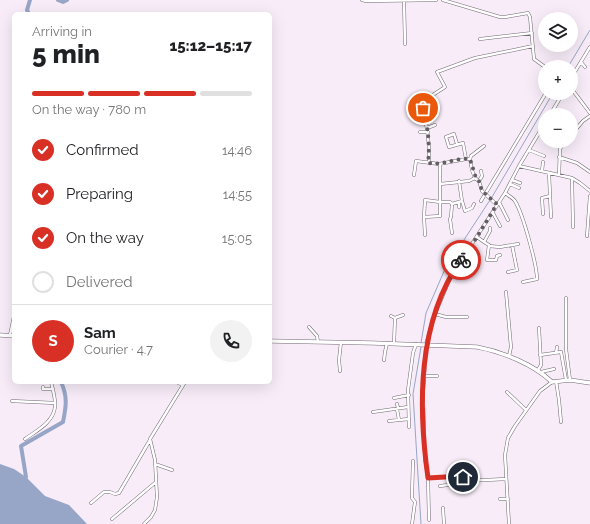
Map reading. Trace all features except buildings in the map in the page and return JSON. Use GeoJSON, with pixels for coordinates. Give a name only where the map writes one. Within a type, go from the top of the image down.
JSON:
{"type":"FeatureCollection","features":[{"type":"Feature","properties":{"kind":"street"},"geometry":{"type":"LineString","coordinates":[[362,0],[436,0]]}},
{"type":"Feature","properties":{"kind":"street"},"geometry":{"type":"LineString","coordinates":[[443,0],[505,17],[528,13],[530,17],[535,60],[538,62]]}},
{"type":"Feature","properties":{"kind":"street"},"geometry":{"type":"LineString","coordinates":[[404,1],[405,44]]}},
{"type":"Feature","properties":{"kind":"street"},"geometry":{"type":"LineString","coordinates":[[480,39],[532,33]]}},
{"type":"Feature","properties":{"kind":"street"},"geometry":{"type":"LineString","coordinates":[[428,163],[430,147],[422,102],[445,87],[438,72],[475,58],[533,46]]}},
{"type":"Feature","properties":{"kind":"street"},"geometry":{"type":"LineString","coordinates":[[578,67],[590,47]]}},
{"type":"Feature","properties":{"kind":"street"},"geometry":{"type":"LineString","coordinates":[[581,62],[585,67]]}},
{"type":"Feature","properties":{"kind":"street"},"geometry":{"type":"LineString","coordinates":[[578,97],[590,113]]}},
{"type":"Feature","properties":{"kind":"street"},"geometry":{"type":"LineString","coordinates":[[481,201],[542,100]]}},
{"type":"Feature","properties":{"kind":"street"},"geometry":{"type":"LineString","coordinates":[[578,127],[590,116]]}},
{"type":"Feature","properties":{"kind":"street"},"geometry":{"type":"LineString","coordinates":[[427,128],[435,125]]}},
{"type":"Feature","properties":{"kind":"street"},"geometry":{"type":"LineString","coordinates":[[420,132],[428,132]]}},
{"type":"Feature","properties":{"kind":"street"},"geometry":{"type":"LineString","coordinates":[[457,144],[454,134],[446,137],[448,147],[457,144],[463,142],[466,159]]}},
{"type":"Feature","properties":{"kind":"street"},"geometry":{"type":"LineString","coordinates":[[429,520],[423,395],[425,344],[450,276],[506,194],[519,166],[538,135]]}},
{"type":"Feature","properties":{"kind":"street"},"geometry":{"type":"LineString","coordinates":[[470,159],[471,156],[484,146]]}},
{"type":"Feature","properties":{"kind":"street"},"geometry":{"type":"LineString","coordinates":[[559,175],[561,148]]}},
{"type":"Feature","properties":{"kind":"street"},"geometry":{"type":"LineString","coordinates":[[529,150],[544,156]]}},
{"type":"Feature","properties":{"kind":"street"},"geometry":{"type":"LineString","coordinates":[[559,157],[577,163],[590,172]]}},
{"type":"Feature","properties":{"kind":"street"},"geometry":{"type":"LineString","coordinates":[[414,175],[416,161],[440,164],[470,159]]}},
{"type":"Feature","properties":{"kind":"street"},"geometry":{"type":"LineString","coordinates":[[470,159],[482,191],[498,204],[508,220]]}},
{"type":"Feature","properties":{"kind":"street"},"geometry":{"type":"LineString","coordinates":[[542,171],[543,162]]}},
{"type":"Feature","properties":{"kind":"street"},"geometry":{"type":"LineString","coordinates":[[424,217],[440,216],[440,164]]}},
{"type":"Feature","properties":{"kind":"street"},"geometry":{"type":"LineString","coordinates":[[519,166],[572,178],[590,191]]}},
{"type":"Feature","properties":{"kind":"street"},"geometry":{"type":"LineString","coordinates":[[479,181],[482,176],[481,171]]}},
{"type":"Feature","properties":{"kind":"street"},"geometry":{"type":"LineString","coordinates":[[549,173],[551,217]]}},
{"type":"Feature","properties":{"kind":"street"},"geometry":{"type":"LineString","coordinates":[[440,184],[469,181],[476,178]]}},
{"type":"Feature","properties":{"kind":"street"},"geometry":{"type":"LineString","coordinates":[[572,178],[573,227]]}},
{"type":"Feature","properties":{"kind":"street"},"geometry":{"type":"LineString","coordinates":[[512,180],[520,183]]}},
{"type":"Feature","properties":{"kind":"street"},"geometry":{"type":"LineString","coordinates":[[459,181],[459,207]]}},
{"type":"Feature","properties":{"kind":"street"},"geometry":{"type":"LineString","coordinates":[[510,184],[519,188]]}},
{"type":"Feature","properties":{"kind":"street"},"geometry":{"type":"LineString","coordinates":[[506,194],[515,201],[536,267],[537,279],[523,282]]}},
{"type":"Feature","properties":{"kind":"street"},"geometry":{"type":"LineString","coordinates":[[543,214],[542,198],[550,196]]}},
{"type":"Feature","properties":{"kind":"street"},"geometry":{"type":"LineString","coordinates":[[587,236],[589,232],[590,196]]}},
{"type":"Feature","properties":{"kind":"street"},"geometry":{"type":"LineString","coordinates":[[425,235],[424,200],[450,202],[452,204],[460,202]]}},
{"type":"Feature","properties":{"kind":"street"},"geometry":{"type":"LineString","coordinates":[[460,202],[465,211],[472,208],[474,204]]}},
{"type":"Feature","properties":{"kind":"street"},"geometry":{"type":"LineString","coordinates":[[452,204],[450,219],[452,233]]}},
{"type":"Feature","properties":{"kind":"street"},"geometry":{"type":"LineString","coordinates":[[493,212],[500,226]]}},
{"type":"Feature","properties":{"kind":"street"},"geometry":{"type":"LineString","coordinates":[[484,242],[490,228]]}},
{"type":"Feature","properties":{"kind":"street"},"geometry":{"type":"LineString","coordinates":[[477,237],[489,246],[499,247],[518,244]]}},
{"type":"Feature","properties":{"kind":"street"},"geometry":{"type":"LineString","coordinates":[[508,272],[517,270],[512,245]]}},
{"type":"Feature","properties":{"kind":"street"},"geometry":{"type":"LineString","coordinates":[[489,246],[487,260],[496,260],[497,256],[500,255]]}},
{"type":"Feature","properties":{"kind":"street"},"geometry":{"type":"LineString","coordinates":[[506,292],[511,346],[509,357]]}},
{"type":"Feature","properties":{"kind":"street"},"geometry":{"type":"LineString","coordinates":[[566,298],[566,349],[568,380]]}},
{"type":"Feature","properties":{"kind":"street"},"geometry":{"type":"LineString","coordinates":[[435,314],[446,317],[467,316]]}},
{"type":"Feature","properties":{"kind":"street"},"geometry":{"type":"LineString","coordinates":[[391,316],[395,318],[403,315]]}},
{"type":"Feature","properties":{"kind":"street"},"geometry":{"type":"LineString","coordinates":[[394,343],[395,318]]}},
{"type":"Feature","properties":{"kind":"street"},"geometry":{"type":"LineString","coordinates":[[309,327],[317,336],[318,342]]}},
{"type":"Feature","properties":{"kind":"street"},"geometry":{"type":"LineString","coordinates":[[539,328],[541,365],[539,371]]}},
{"type":"Feature","properties":{"kind":"street"},"geometry":{"type":"LineString","coordinates":[[0,335],[12,335]]}},
{"type":"Feature","properties":{"kind":"street"},"geometry":{"type":"LineString","coordinates":[[272,341],[425,344],[487,349],[526,363],[554,381],[560,400],[561,422]]}},
{"type":"Feature","properties":{"kind":"street"},"geometry":{"type":"LineString","coordinates":[[340,371],[339,360],[341,342]]}},
{"type":"Feature","properties":{"kind":"street"},"geometry":{"type":"LineString","coordinates":[[384,360],[388,343]]}},
{"type":"Feature","properties":{"kind":"street"},"geometry":{"type":"LineString","coordinates":[[409,427],[408,390],[413,353],[416,344]]}},
{"type":"Feature","properties":{"kind":"street"},"geometry":{"type":"LineString","coordinates":[[556,353],[557,347]]}},
{"type":"Feature","properties":{"kind":"street"},"geometry":{"type":"LineString","coordinates":[[540,355],[561,352],[568,380]]}},
{"type":"Feature","properties":{"kind":"street"},"geometry":{"type":"LineString","coordinates":[[539,371],[554,369]]}},
{"type":"Feature","properties":{"kind":"street"},"geometry":{"type":"LineString","coordinates":[[424,376],[437,376]]}},
{"type":"Feature","properties":{"kind":"street"},"geometry":{"type":"LineString","coordinates":[[509,524],[505,455],[511,431],[540,391],[554,381],[568,380],[590,383]]}},
{"type":"Feature","properties":{"kind":"street"},"geometry":{"type":"LineString","coordinates":[[25,439],[48,422],[53,415],[55,403],[52,384]]}},
{"type":"Feature","properties":{"kind":"street"},"geometry":{"type":"LineString","coordinates":[[91,503],[104,492],[115,494],[119,493],[184,384]]}},
{"type":"Feature","properties":{"kind":"street"},"geometry":{"type":"LineString","coordinates":[[43,387],[43,389],[53,389]]}},
{"type":"Feature","properties":{"kind":"street"},"geometry":{"type":"LineString","coordinates":[[508,392],[526,410]]}},
{"type":"Feature","properties":{"kind":"street"},"geometry":{"type":"LineString","coordinates":[[394,398],[408,395]]}},
{"type":"Feature","properties":{"kind":"street"},"geometry":{"type":"LineString","coordinates":[[12,401],[55,403]]}},
{"type":"Feature","properties":{"kind":"street"},"geometry":{"type":"LineString","coordinates":[[397,404],[399,420]]}},
{"type":"Feature","properties":{"kind":"street"},"geometry":{"type":"LineString","coordinates":[[374,412],[408,406]]}},
{"type":"Feature","properties":{"kind":"street"},"geometry":{"type":"LineString","coordinates":[[389,421],[409,419]]}},
{"type":"Feature","properties":{"kind":"street"},"geometry":{"type":"LineString","coordinates":[[144,524],[151,517],[157,497],[155,464],[150,440]]}},
{"type":"Feature","properties":{"kind":"street"},"geometry":{"type":"LineString","coordinates":[[412,461],[412,498],[415,502],[412,524]]}},
{"type":"Feature","properties":{"kind":"street"},"geometry":{"type":"LineString","coordinates":[[155,464],[172,470]]}},
{"type":"Feature","properties":{"kind":"street"},"geometry":{"type":"LineString","coordinates":[[428,478],[462,476],[465,481]]}},
{"type":"Feature","properties":{"kind":"street"},"geometry":{"type":"LineString","coordinates":[[440,486],[462,483],[465,481],[506,479]]}},
{"type":"Feature","properties":{"kind":"street"},"geometry":{"type":"LineString","coordinates":[[112,519],[156,482]]}},
{"type":"Feature","properties":{"kind":"street"},"geometry":{"type":"LineString","coordinates":[[500,499],[508,499]]}},
{"type":"Feature","properties":{"kind":"street"},"geometry":{"type":"LineString","coordinates":[[443,508],[444,524]]}},
{"type":"Feature","properties":{"kind":"water"},"geometry":{"type":"Polygon","coordinates":[[[0,464],[14,469],[26,477],[45,496],[69,505],[87,524],[0,524],[0,464]]]}},
{"type":"Feature","properties":{"kind":"waterway"},"geometry":{"type":"LineString","coordinates":[[28,12],[27,10],[30,0]]}},
{"type":"Feature","properties":{"kind":"waterway"},"geometry":{"type":"LineString","coordinates":[[58,0],[63,2],[67,0]]}},
{"type":"Feature","properties":{"kind":"waterway"},"geometry":{"type":"LineString","coordinates":[[572,60],[590,30]]}},
{"type":"Feature","properties":{"kind":"waterway"},"geometry":{"type":"LineString","coordinates":[[492,197],[549,100]]}},
{"type":"Feature","properties":{"kind":"waterway"},"geometry":{"type":"LineString","coordinates":[[421,343],[426,313],[445,269],[490,200]]}},
{"type":"Feature","properties":{"kind":"waterway"},"geometry":{"type":"LineString","coordinates":[[421,347],[413,394],[421,524]]}},
{"type":"Feature","properties":{"kind":"waterway"},"geometry":{"type":"LineString","coordinates":[[26,477],[21,446],[63,422],[66,402],[65,392],[62,384]]}},
{"type":"Feature","properties":{"kind":"way so far"},"geometry":{"type":"LineString","coordinates":[[423,108],[430,147],[428,163],[439,164],[470,159],[472,170],[479,181],[482,191],[497,204],[461,260]]}},
{"type":"Feature","properties":{"kind":"route"},"geometry":{"type":"LineString","coordinates":[[461,260],[450,276],[431,326],[426,344],[423,395],[426,450],[425,459],[428,478],[463,477]]}}]}
